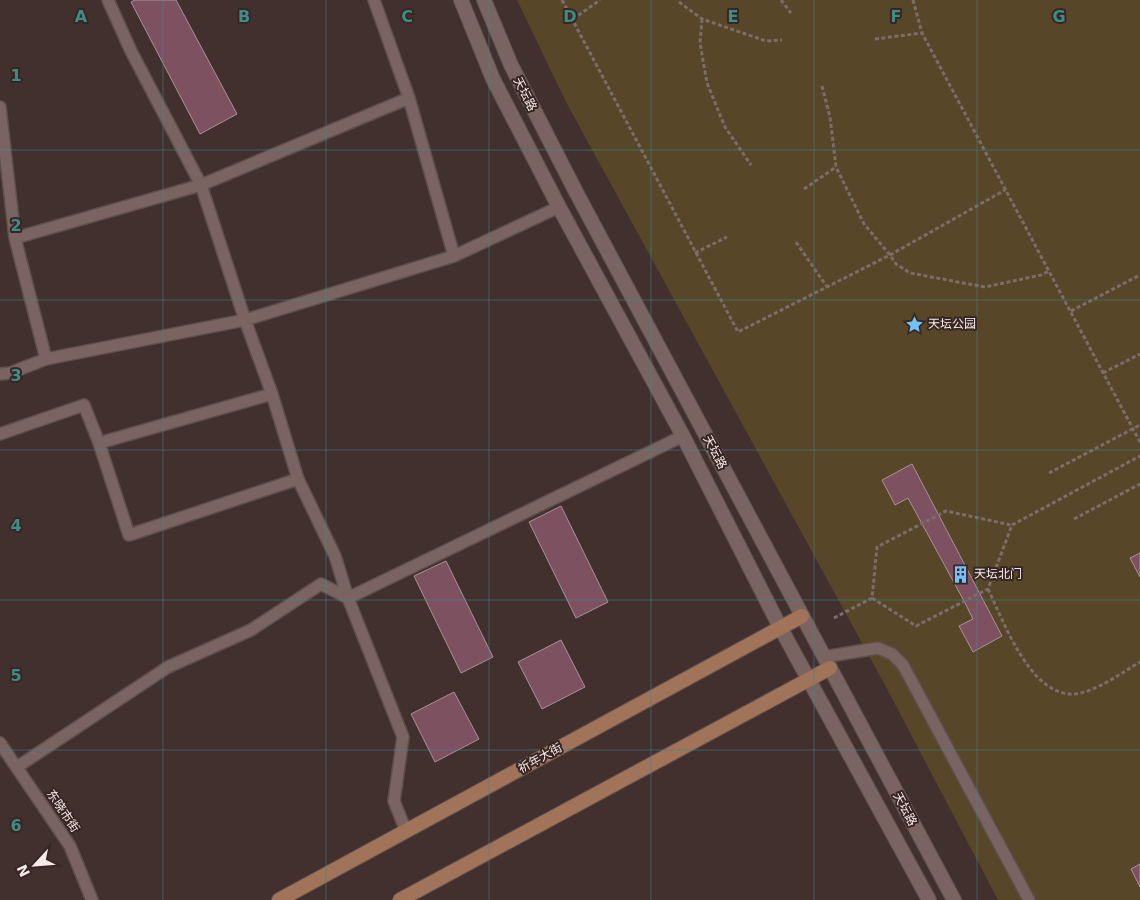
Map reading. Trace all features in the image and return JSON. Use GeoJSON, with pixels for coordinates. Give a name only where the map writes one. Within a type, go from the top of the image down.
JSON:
{"type":"FeatureCollection","features":[{"type":"Feature","properties":{"kind":"main road","name":"祈年大街"},"geometry":{"type":"LineString","coordinates":[[279,900],[802,616]]}},
{"type":"Feature","properties":{"kind":"main road"},"geometry":{"type":"LineString","coordinates":[[400,900],[809,680],[827,663]]}},
{"type":"Feature","properties":{"kind":"street","name":"天坛路"},"geometry":{"type":"LineString","coordinates":[[461,0],[493,79],[559,207],[683,436],[780,627],[929,900]]}},
{"type":"Feature","properties":{"kind":"street","name":"天坛路"},"geometry":{"type":"LineString","coordinates":[[484,0],[510,64],[576,192],[954,900]]}},
{"type":"Feature","properties":{"kind":"lane"},"geometry":{"type":"LineString","coordinates":[[108,0],[201,185],[245,320],[272,394],[298,479],[335,556],[348,598],[404,737],[394,802],[406,831]]}},
{"type":"Feature","properties":{"kind":"lane"},"geometry":{"type":"LineString","coordinates":[[374,0],[409,98],[454,256]]}},
{"type":"Feature","properties":{"kind":"lane"},"geometry":{"type":"LineString","coordinates":[[15,238],[201,185],[409,98]]}},
{"type":"Feature","properties":{"kind":"lane"},"geometry":{"type":"LineString","coordinates":[[0,107],[15,238],[46,359]]}},
{"type":"Feature","properties":{"kind":"lane"},"geometry":{"type":"LineString","coordinates":[[0,374],[10,373],[46,359],[245,320],[454,256],[559,207]]}},
{"type":"Feature","properties":{"kind":"lane"},"geometry":{"type":"LineString","coordinates":[[99,443],[272,394]]}},
{"type":"Feature","properties":{"kind":"lane"},"geometry":{"type":"LineString","coordinates":[[0,434],[84,405],[99,443],[129,535],[298,479]]}},
{"type":"Feature","properties":{"kind":"lane"},"geometry":{"type":"LineString","coordinates":[[348,598],[683,436]]}},
{"type":"Feature","properties":{"kind":"lane"},"geometry":{"type":"LineString","coordinates":[[17,767],[168,667],[251,630],[321,584],[348,598]]}},
{"type":"Feature","properties":{"kind":"lane"},"geometry":{"type":"LineString","coordinates":[[827,663],[878,648],[892,654],[902,665],[1028,900]]}},
{"type":"Feature","properties":{"kind":"lane","name":"东晓市街"},"geometry":{"type":"LineString","coordinates":[[0,743],[70,846],[92,900]]}},
{"type":"Feature","properties":{"kind":"path"},"geometry":{"type":"LineString","coordinates":[[562,0],[738,332],[890,255],[1005,190]]}},
{"type":"Feature","properties":{"kind":"path"},"geometry":{"type":"LineString","coordinates":[[573,19],[600,0]]}},
{"type":"Feature","properties":{"kind":"path"},"geometry":{"type":"LineString","coordinates":[[781,0],[792,13]]}},
{"type":"Feature","properties":{"kind":"path"},"geometry":{"type":"LineString","coordinates":[[912,0],[922,33],[1140,442]]}},
{"type":"Feature","properties":{"kind":"path"},"geometry":{"type":"LineString","coordinates":[[679,2],[702,19],[766,41],[782,40]]}},
{"type":"Feature","properties":{"kind":"path"},"geometry":{"type":"LineString","coordinates":[[702,19],[700,43],[708,84],[725,127],[751,165]]}},
{"type":"Feature","properties":{"kind":"path"},"geometry":{"type":"LineString","coordinates":[[875,39],[922,33]]}},
{"type":"Feature","properties":{"kind":"path"},"geometry":{"type":"LineString","coordinates":[[822,86],[830,118],[836,167],[864,224],[896,264],[910,273],[985,288],[1049,272]]}},
{"type":"Feature","properties":{"kind":"path"},"geometry":{"type":"LineString","coordinates":[[804,189],[836,167]]}},
{"type":"Feature","properties":{"kind":"path"},"geometry":{"type":"LineString","coordinates":[[695,253],[727,238]]}},
{"type":"Feature","properties":{"kind":"path"},"geometry":{"type":"LineString","coordinates":[[796,242],[827,288]]}},
{"type":"Feature","properties":{"kind":"path"},"geometry":{"type":"LineString","coordinates":[[1071,311],[1140,275]]}},
{"type":"Feature","properties":{"kind":"path"},"geometry":{"type":"LineString","coordinates":[[1103,373],[1140,354]]}},
{"type":"Feature","properties":{"kind":"path"},"geometry":{"type":"LineString","coordinates":[[1050,473],[1140,425]]}},
{"type":"Feature","properties":{"kind":"path"},"geometry":{"type":"LineString","coordinates":[[872,598],[877,547],[884,543],[946,511],[1012,525],[1140,456]]}},
{"type":"Feature","properties":{"kind":"path"},"geometry":{"type":"LineString","coordinates":[[1074,519],[1140,484]]}},
{"type":"Feature","properties":{"kind":"path"},"geometry":{"type":"LineString","coordinates":[[872,598],[916,626],[988,589],[1012,525]]}},
{"type":"Feature","properties":{"kind":"path"},"geometry":{"type":"LineString","coordinates":[[988,589],[1030,669],[1044,684],[1060,692],[1075,694],[1091,689],[1140,662]]}},
{"type":"Feature","properties":{"kind":"path"},"geometry":{"type":"LineString","coordinates":[[834,618],[872,598]]}},
{"type":"Feature","properties":{"kind":"shaded area","name":"天坛公园"},"geometry":{"type":"Polygon","coordinates":[[[517,0],[1140,0],[1140,900],[998,900],[885,685],[566,102],[517,0]]]}},
{"type":"Feature","properties":{"kind":"building"},"geometry":{"type":"Polygon","coordinates":[[[135,0],[176,0],[237,114],[200,134],[131,2],[135,0]]]}},
{"type":"Feature","properties":{"kind":"building","name":"天坛北门"},"geometry":{"type":"Polygon","coordinates":[[[912,464],[1002,636],[973,652],[959,626],[973,619],[964,601],[908,498],[895,505],[882,480],[912,464]]]}},
{"type":"Feature","properties":{"kind":"building"},"geometry":{"type":"Polygon","coordinates":[[[561,506],[608,602],[576,618],[529,522],[561,506]]]}},
{"type":"Feature","properties":{"kind":"building"},"geometry":{"type":"Polygon","coordinates":[[[1140,553],[1140,577],[1130,558],[1140,553]]]}},
{"type":"Feature","properties":{"kind":"building"},"geometry":{"type":"Polygon","coordinates":[[[446,561],[493,657],[461,673],[414,576],[446,561]]]}},
{"type":"Feature","properties":{"kind":"building"},"geometry":{"type":"Polygon","coordinates":[[[561,640],[585,687],[542,709],[518,662],[561,640]]]}},
{"type":"Feature","properties":{"kind":"building"},"geometry":{"type":"Polygon","coordinates":[[[454,692],[479,739],[435,762],[411,714],[454,692]]]}},
{"type":"Feature","properties":{"kind":"building"},"geometry":{"type":"Polygon","coordinates":[[[1140,864],[1140,887],[1131,869],[1140,864]]]}},
{"type":"Feature","properties":{"kind":"place","name":"天坛公园"},"geometry":{"type":"Point","coordinates":[914,324]}},
{"type":"Feature","properties":{"kind":"place","name":"天坛北门"},"geometry":{"type":"Point","coordinates":[960,574]}}]}
